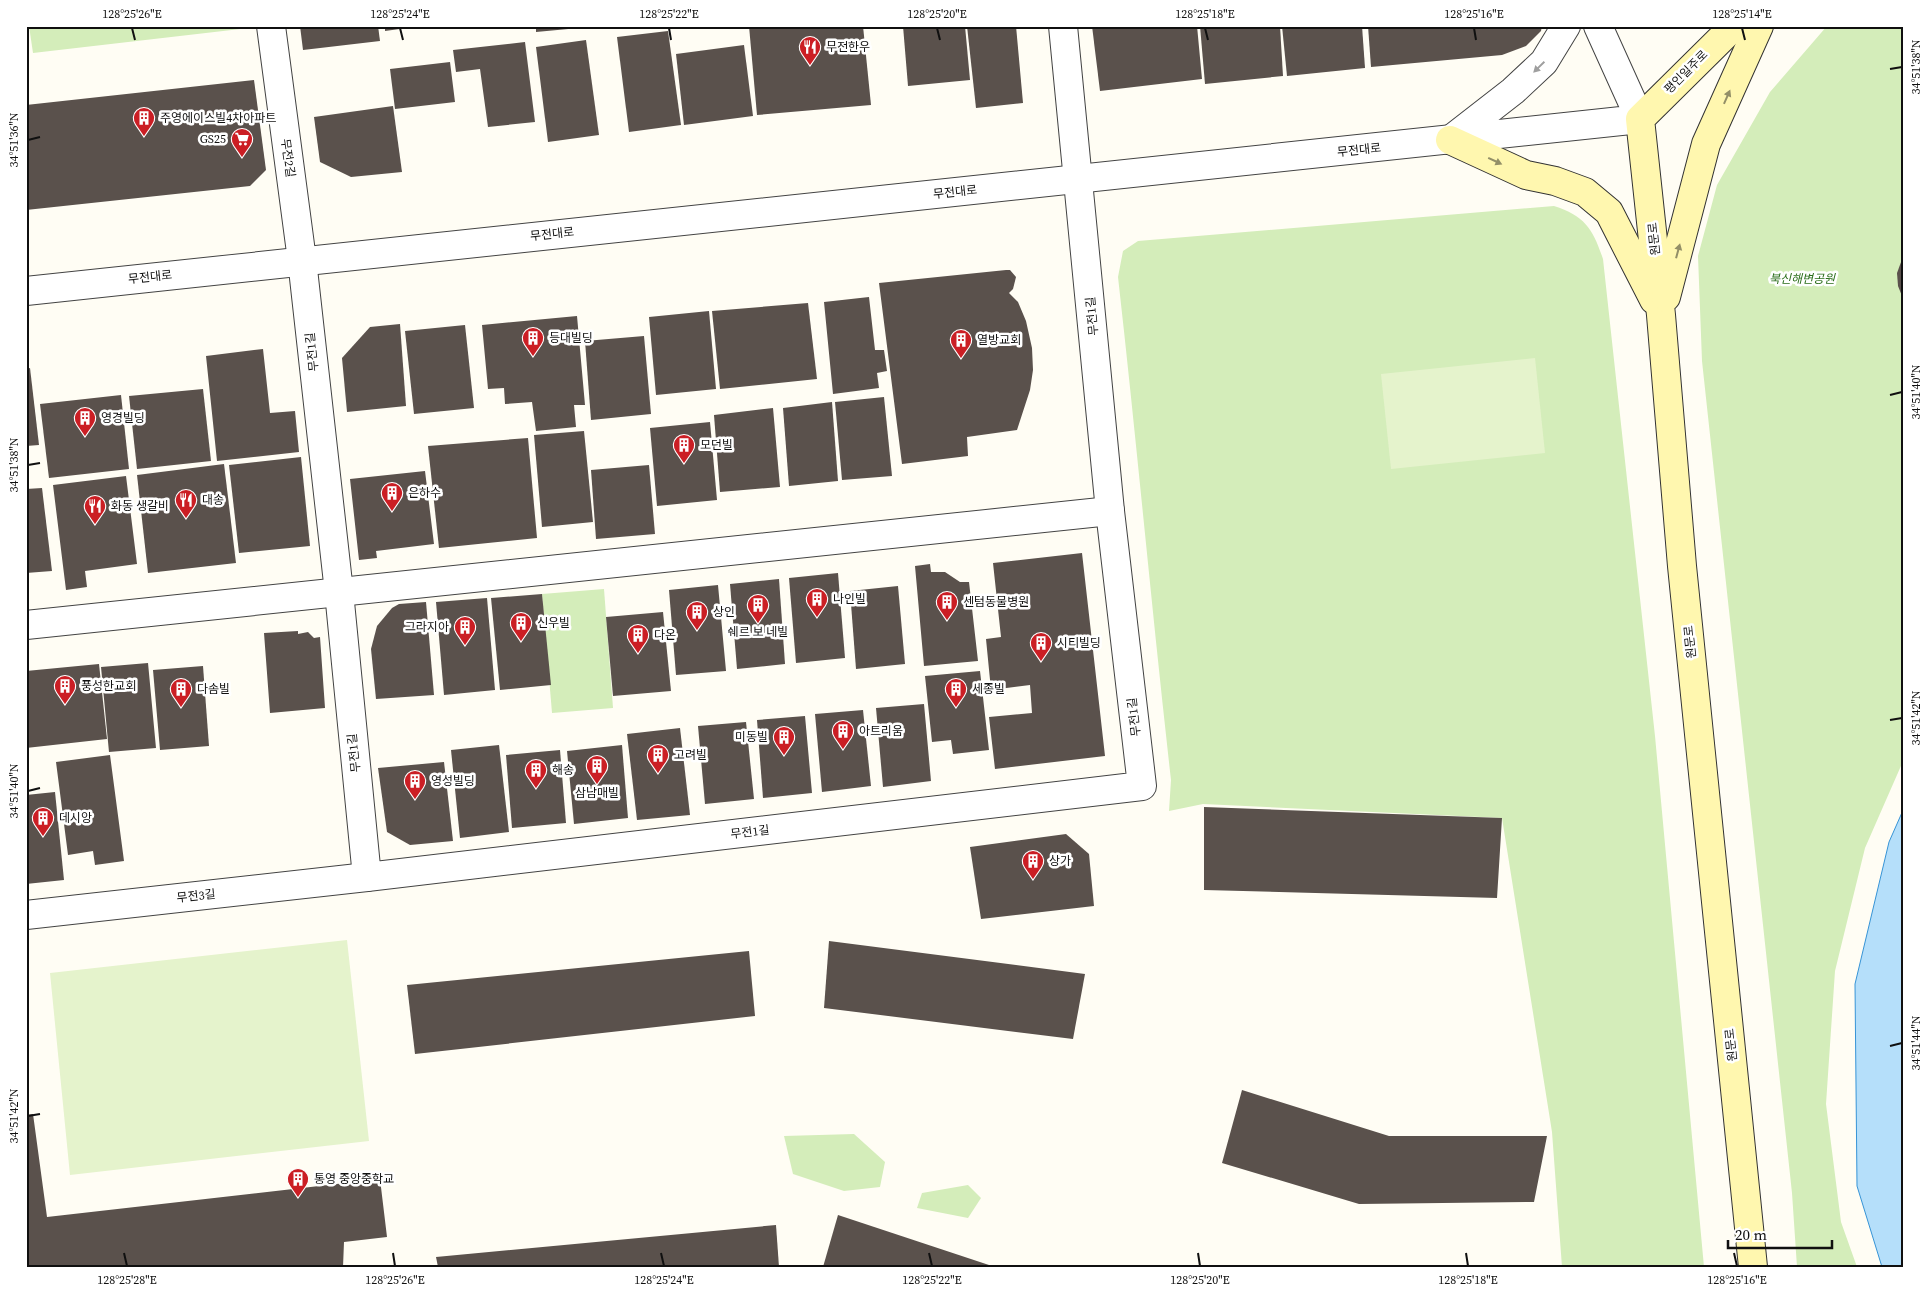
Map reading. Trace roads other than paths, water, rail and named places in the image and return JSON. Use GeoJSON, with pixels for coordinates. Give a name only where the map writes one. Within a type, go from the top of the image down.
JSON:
{"type":"FeatureCollection","features":[{"type":"Feature","properties":{"kind":"main road","name":"평인일주로"},"geometry":{"type":"LineString","coordinates":[[1640,119],[1734,26]]}},
{"type":"Feature","properties":{"kind":"main road"},"geometry":{"type":"LineString","coordinates":[[1661,315],[1706,144],[1759,26]]}},
{"type":"Feature","properties":{"kind":"main road","name":"원문로"},"geometry":{"type":"LineString","coordinates":[[1640,119],[1661,315],[1682,566],[1753,1267]]}},
{"type":"Feature","properties":{"kind":"main road"},"geometry":{"type":"LineString","coordinates":[[1450,140],[1526,175],[1555,181],[1585,192],[1609,212],[1661,315]]}},
{"type":"Feature","properties":{"kind":"street","name":"무전2길"},"geometry":{"type":"LineString","coordinates":[[272,26],[302,260]]}},
{"type":"Feature","properties":{"kind":"street"},"geometry":{"type":"LineString","coordinates":[[1063,26],[1079,180]]}},
{"type":"Feature","properties":{"kind":"street"},"geometry":{"type":"LineString","coordinates":[[1450,140],[1513,91],[1544,62],[1566,26]]}},
{"type":"Feature","properties":{"kind":"street","name":"원문로"},"geometry":{"type":"LineString","coordinates":[[1598,26],[1640,119]]}},
{"type":"Feature","properties":{"kind":"street","name":"무전대로"},"geometry":{"type":"LineString","coordinates":[[26,291],[302,260],[1079,180],[1640,119]]}},
{"type":"Feature","properties":{"kind":"street","name":"무전1길"},"geometry":{"type":"LineString","coordinates":[[302,260],[367,877],[1142,786],[1110,511],[1079,180]]}},
{"type":"Feature","properties":{"kind":"street"},"geometry":{"type":"LineString","coordinates":[[26,625],[1110,511]]}},
{"type":"Feature","properties":{"kind":"street","name":"무전3길"},"geometry":{"type":"LineString","coordinates":[[26,915],[367,877]]}},
{"type":"Feature","properties":{"kind":"water"},"geometry":{"type":"Polygon","coordinates":[[[1904,808],[1904,1267],[1882,1267],[1857,1186],[1855,984],[1889,842],[1904,808]]]}},
{"type":"Feature","properties":{"kind":"place","name":"무전한우"},"geometry":{"type":"Point","coordinates":[810,66]}},
{"type":"Feature","properties":{"kind":"place","name":"주영에이스빌4차아파트"},"geometry":{"type":"Point","coordinates":[144,137]}},
{"type":"Feature","properties":{"kind":"place","name":"GS25"},"geometry":{"type":"Point","coordinates":[242,158]}},
{"type":"Feature","properties":{"kind":"place","name":"등대빌딩"},"geometry":{"type":"Point","coordinates":[533,357]}},
{"type":"Feature","properties":{"kind":"place","name":"열방교회"},"geometry":{"type":"Point","coordinates":[961,359]}},
{"type":"Feature","properties":{"kind":"place","name":"영경빌딩"},"geometry":{"type":"Point","coordinates":[85,437]}},
{"type":"Feature","properties":{"kind":"place","name":"모던빌"},"geometry":{"type":"Point","coordinates":[684,464]}},
{"type":"Feature","properties":{"kind":"place","name":"은하수"},"geometry":{"type":"Point","coordinates":[392,512]}},
{"type":"Feature","properties":{"kind":"place","name":"대송"},"geometry":{"type":"Point","coordinates":[186,519]}},
{"type":"Feature","properties":{"kind":"place","name":"화동 생갈비"},"geometry":{"type":"Point","coordinates":[95,525]}},
{"type":"Feature","properties":{"kind":"place","name":"나인빌"},"geometry":{"type":"Point","coordinates":[817,618]}},
{"type":"Feature","properties":{"kind":"place","name":"센텀동물병원"},"geometry":{"type":"Point","coordinates":[947,621]}},
{"type":"Feature","properties":{"kind":"place","name":"쉐르 보 네빌"},"geometry":{"type":"Point","coordinates":[758,624]}},
{"type":"Feature","properties":{"kind":"place","name":"상인"},"geometry":{"type":"Point","coordinates":[697,631]}},
{"type":"Feature","properties":{"kind":"place","name":"신우빌"},"geometry":{"type":"Point","coordinates":[521,642]}},
{"type":"Feature","properties":{"kind":"place","name":"그라지아"},"geometry":{"type":"Point","coordinates":[465,646]}},
{"type":"Feature","properties":{"kind":"place","name":"다온"},"geometry":{"type":"Point","coordinates":[638,654]}},
{"type":"Feature","properties":{"kind":"place","name":"시티빌딩"},"geometry":{"type":"Point","coordinates":[1041,662]}},
{"type":"Feature","properties":{"kind":"place","name":"풍성한교회"},"geometry":{"type":"Point","coordinates":[65,705]}},
{"type":"Feature","properties":{"kind":"place","name":"다솜빌"},"geometry":{"type":"Point","coordinates":[181,708]}},
{"type":"Feature","properties":{"kind":"place","name":"세종빌"},"geometry":{"type":"Point","coordinates":[956,708]}},
{"type":"Feature","properties":{"kind":"place","name":"아트리움"},"geometry":{"type":"Point","coordinates":[843,750]}},
{"type":"Feature","properties":{"kind":"place","name":"미동빌"},"geometry":{"type":"Point","coordinates":[784,756]}},
{"type":"Feature","properties":{"kind":"place","name":"고려빌"},"geometry":{"type":"Point","coordinates":[658,774]}},
{"type":"Feature","properties":{"kind":"place","name":"삼남매빌"},"geometry":{"type":"Point","coordinates":[597,785]}},
{"type":"Feature","properties":{"kind":"place","name":"해송"},"geometry":{"type":"Point","coordinates":[536,789]}},
{"type":"Feature","properties":{"kind":"place","name":"영성빌딩"},"geometry":{"type":"Point","coordinates":[415,800]}},
{"type":"Feature","properties":{"kind":"place","name":"데시앙"},"geometry":{"type":"Point","coordinates":[43,837]}},
{"type":"Feature","properties":{"kind":"place","name":"상가"},"geometry":{"type":"Point","coordinates":[1033,880]}},
{"type":"Feature","properties":{"kind":"place","name":"통영 중앙중학교"},"geometry":{"type":"Point","coordinates":[298,1198]}},
{"type":"Feature","properties":{"kind":"park label","name":"북신해변공원"},"geometry":{"type":"Point","coordinates":[1802,279]}}]}
